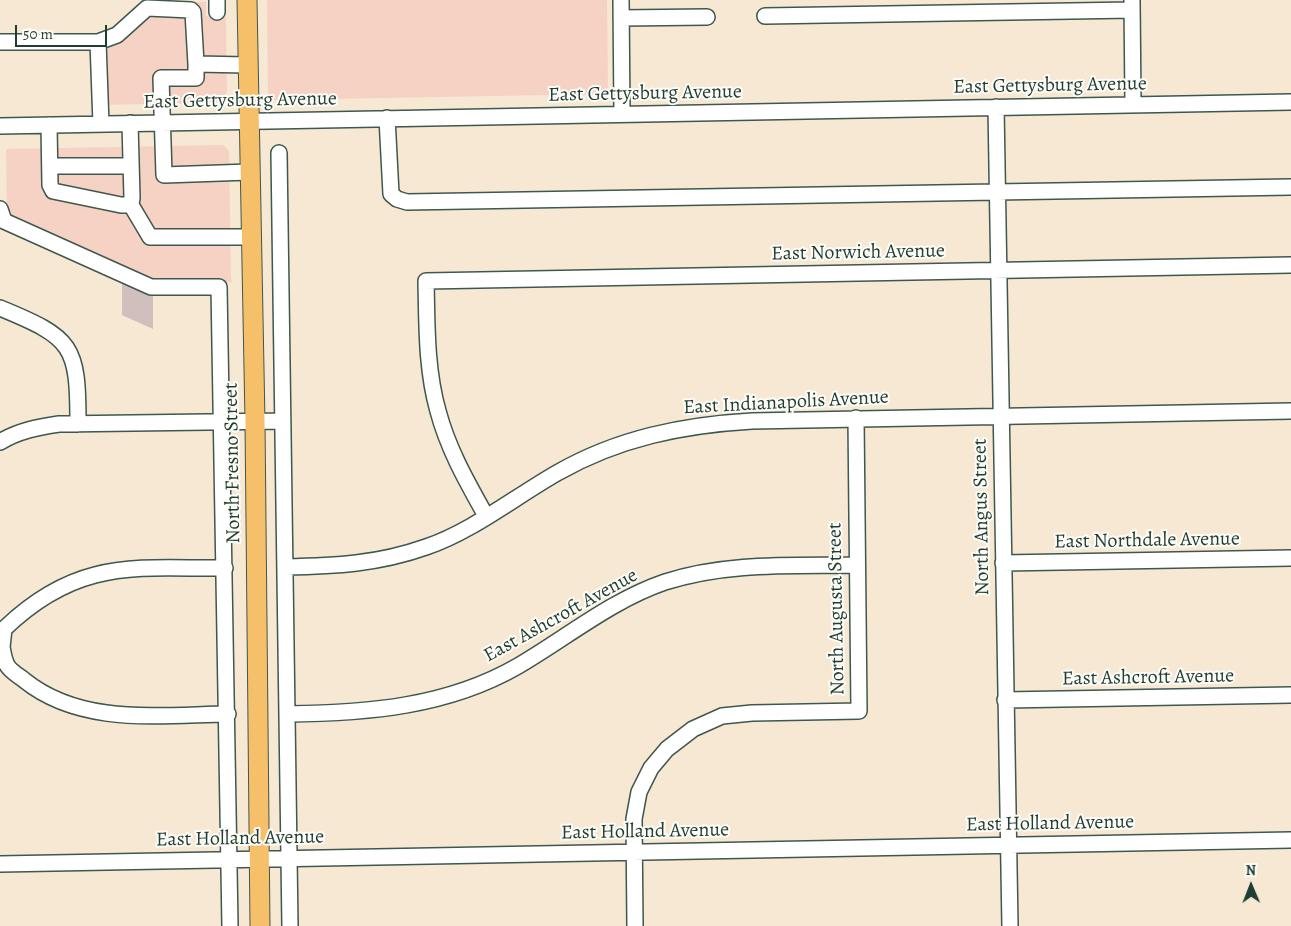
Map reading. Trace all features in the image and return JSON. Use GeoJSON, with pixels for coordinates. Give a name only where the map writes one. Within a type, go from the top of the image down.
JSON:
{"type":"FeatureCollection","features":[{"type":"Feature","properties":{"kind":"main road","name":"North Fresno Street"},"geometry":{"type":"LineString","coordinates":[[247,0],[255,421],[260,926]]}},
{"type":"Feature","properties":{"kind":"street"},"geometry":{"type":"LineString","coordinates":[[621,0],[622,114]]}},
{"type":"Feature","properties":{"kind":"street"},"geometry":{"type":"LineString","coordinates":[[764,16],[1132,5],[1134,104]]}},
{"type":"Feature","properties":{"kind":"street"},"geometry":{"type":"LineString","coordinates":[[0,42],[98,42],[117,35],[147,8],[191,10],[193,12],[196,78],[161,78],[164,175],[249,172]]}},
{"type":"Feature","properties":{"kind":"street"},"geometry":{"type":"LineString","coordinates":[[621,18],[708,17]]}},
{"type":"Feature","properties":{"kind":"street"},"geometry":{"type":"LineString","coordinates":[[98,42],[101,124]]}},
{"type":"Feature","properties":{"kind":"street"},"geometry":{"type":"LineString","coordinates":[[196,64],[247,65]]}},
{"type":"Feature","properties":{"kind":"street","name":"East Gettysburg Avenue"},"geometry":{"type":"LineString","coordinates":[[0,126],[1291,102]]}},
{"type":"Feature","properties":{"kind":"street","name":"North Angus Street"},"geometry":{"type":"LineString","coordinates":[[996,107],[1010,926]]}},
{"type":"Feature","properties":{"kind":"street"},"geometry":{"type":"LineString","coordinates":[[387,118],[391,194],[397,199],[407,202],[1291,187]]}},
{"type":"Feature","properties":{"kind":"street"},"geometry":{"type":"LineString","coordinates":[[130,123],[131,205],[150,238],[251,237]]}},
{"type":"Feature","properties":{"kind":"street"},"geometry":{"type":"LineString","coordinates":[[50,125],[50,185],[53,191],[121,206],[131,205]]}},
{"type":"Feature","properties":{"kind":"street"},"geometry":{"type":"LineString","coordinates":[[279,153],[290,926]]}},
{"type":"Feature","properties":{"kind":"street"},"geometry":{"type":"LineString","coordinates":[[50,166],[131,166]]}},
{"type":"Feature","properties":{"kind":"street","name":"North Fresno Street"},"geometry":{"type":"LineString","coordinates":[[0,209],[4,221],[151,287],[219,287],[228,714],[230,926]]}},
{"type":"Feature","properties":{"kind":"street","name":"East Norwich Avenue"},"geometry":{"type":"LineString","coordinates":[[486,516],[461,472],[437,410],[429,368],[426,281],[1291,265]]}},
{"type":"Feature","properties":{"kind":"street"},"geometry":{"type":"LineString","coordinates":[[0,308],[41,325],[55,334],[66,346],[74,362],[78,381],[78,424]]}},
{"type":"Feature","properties":{"kind":"street","name":"East Indianapolis Avenue"},"geometry":{"type":"LineString","coordinates":[[285,567],[346,566],[390,559],[428,547],[460,532],[595,453],[635,438],[674,428],[713,423],[856,418],[1291,411]]}},
{"type":"Feature","properties":{"kind":"street","name":"North Augusta Street"},"geometry":{"type":"LineString","coordinates":[[636,926],[634,819],[639,792],[651,768],[667,749],[693,729],[722,716],[752,713],[859,711],[856,565],[856,418]]}},
{"type":"Feature","properties":{"kind":"street"},"geometry":{"type":"LineString","coordinates":[[0,442],[8,437],[34,428],[78,424],[282,421]]}},
{"type":"Feature","properties":{"kind":"street","name":"East Northdale Avenue"},"geometry":{"type":"LineString","coordinates":[[1003,563],[1291,558]]}},
{"type":"Feature","properties":{"kind":"street","name":"East Ashcroft Avenue"},"geometry":{"type":"LineString","coordinates":[[287,714],[349,713],[390,708],[433,700],[467,689],[516,667],[634,595],[692,574],[724,568],[755,566],[856,565]]}},
{"type":"Feature","properties":{"kind":"street"},"geometry":{"type":"LineString","coordinates":[[225,568],[136,570],[96,575],[59,589],[27,607],[4,628],[1,647],[7,666],[32,686],[62,704],[100,713],[136,716],[228,714]]}},
{"type":"Feature","properties":{"kind":"street","name":"East Ashcroft Avenue"},"geometry":{"type":"LineString","coordinates":[[1005,700],[1291,695]]}},
{"type":"Feature","properties":{"kind":"street","name":"East Holland Avenue"},"geometry":{"type":"LineString","coordinates":[[0,864],[1291,840]]}},
{"type":"Feature","properties":{"kind":"shaded area"},"geometry":{"type":"Polygon","coordinates":[[[267,0],[607,0],[608,90],[604,94],[272,100],[268,96],[267,0]]]}},
{"type":"Feature","properties":{"kind":"shaded area"},"geometry":{"type":"Polygon","coordinates":[[[145,1],[206,2],[206,16],[226,15],[227,93],[216,103],[91,105],[90,35],[106,34],[145,1]]]}},
{"type":"Feature","properties":{"kind":"shaded area"},"geometry":{"type":"Polygon","coordinates":[[[223,145],[229,151],[231,279],[233,282],[155,284],[7,218],[6,149],[223,145]]]}},
{"type":"Feature","properties":{"kind":"shaded area"},"geometry":{"type":"Polygon","coordinates":[[[122,281],[153,295],[153,329],[122,315],[122,281]]]}}]}
